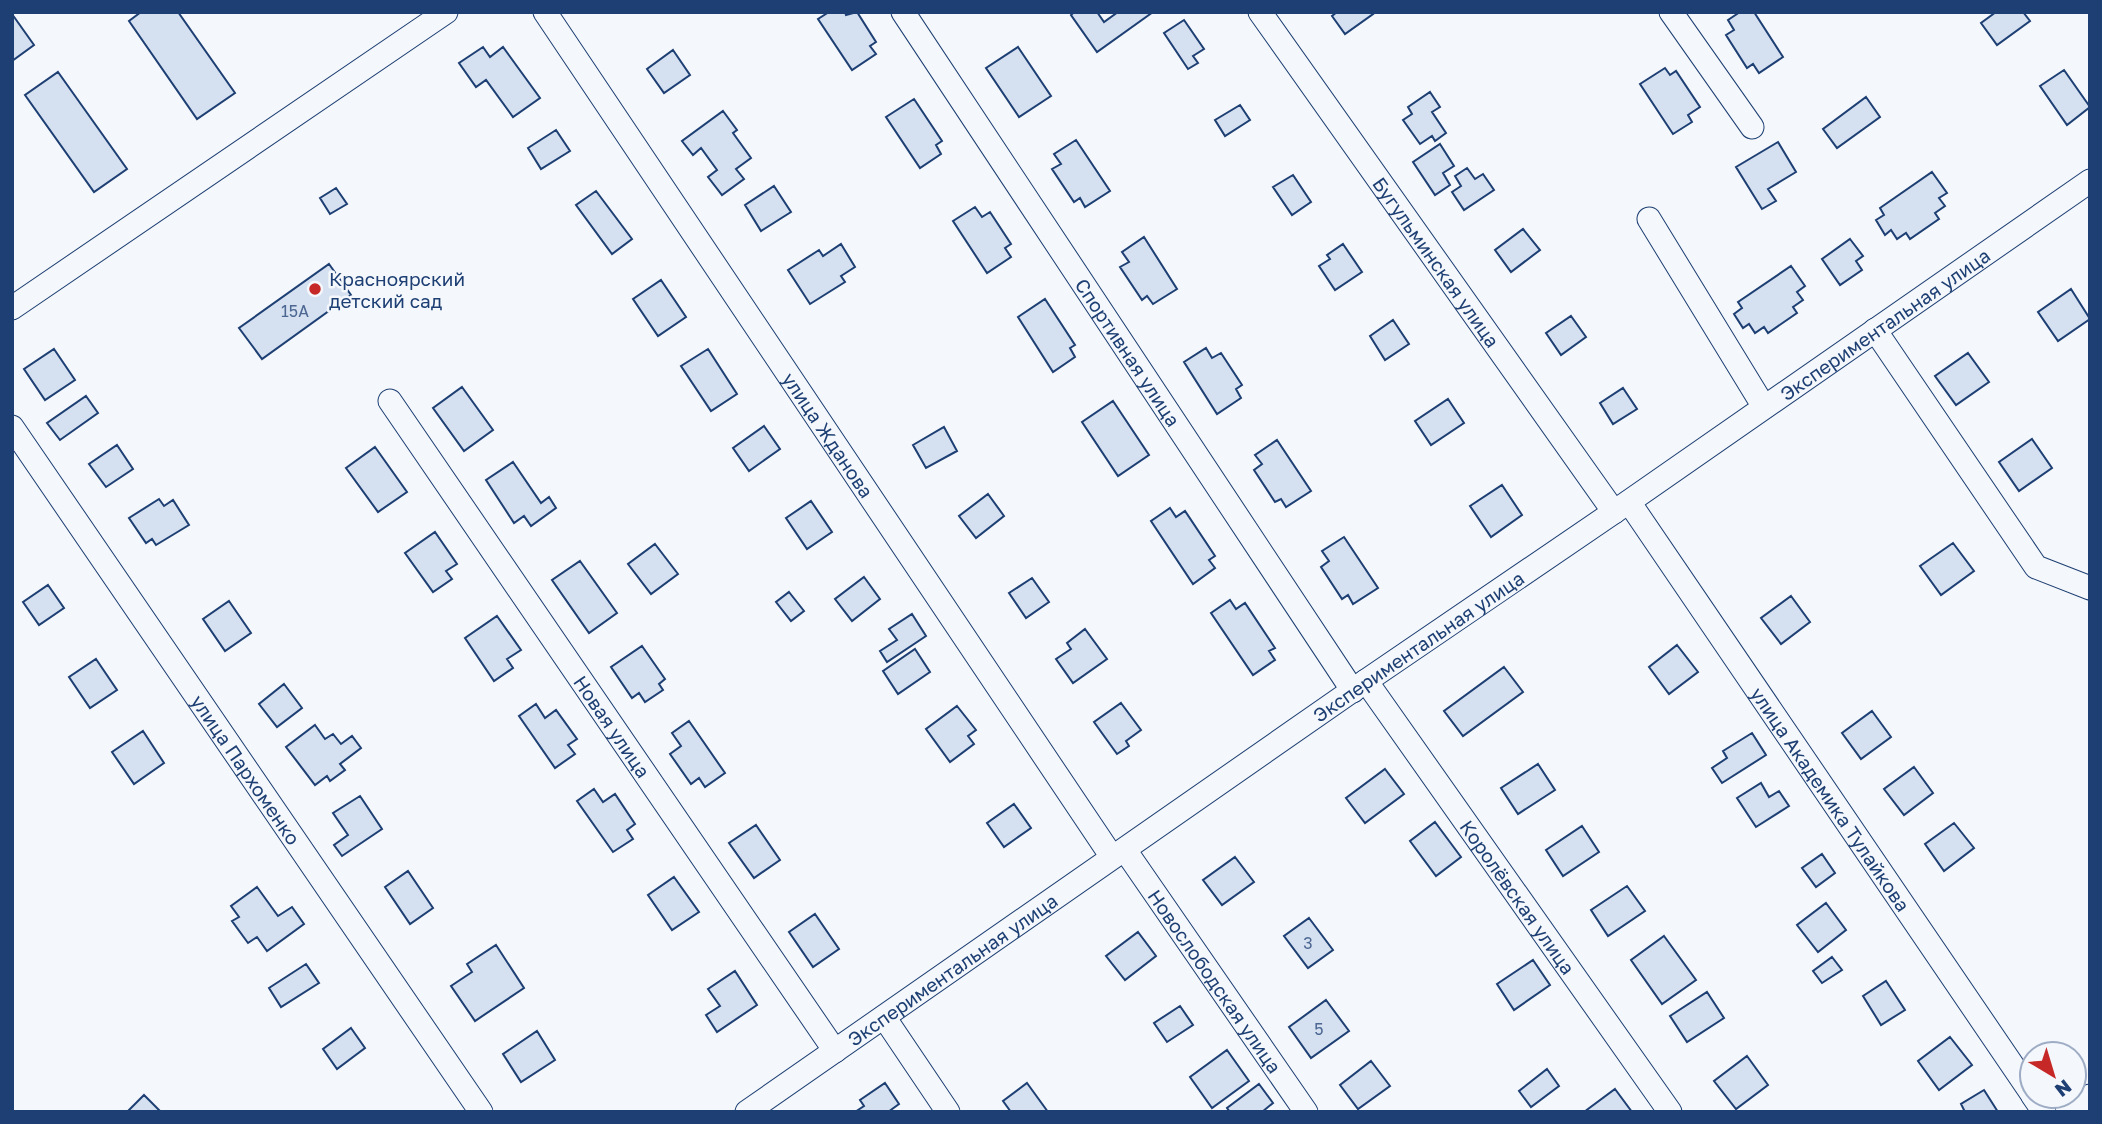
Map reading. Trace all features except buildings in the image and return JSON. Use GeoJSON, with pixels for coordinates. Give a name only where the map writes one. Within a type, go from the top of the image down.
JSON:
{"type":"FeatureCollection","features":[{"type":"Feature","properties":{"kind":"street"},"geometry":{"type":"LineString","coordinates":[[12,308],[446,12]]}},
{"type":"Feature","properties":{"kind":"street","name":"улица Жданова"},"geometry":{"type":"LineString","coordinates":[[545,12],[1119,853]]}},
{"type":"Feature","properties":{"kind":"street","name":"Спортивная улица"},"geometry":{"type":"LineString","coordinates":[[903,12],[1360,686]]}},
{"type":"Feature","properties":{"kind":"street","name":"Бугульминская улица"},"geometry":{"type":"LineString","coordinates":[[1260,12],[1621,507]]}},
{"type":"Feature","properties":{"kind":"street"},"geometry":{"type":"LineString","coordinates":[[1671,12],[1752,127]]}},
{"type":"Feature","properties":{"kind":"street","name":"Экспериментальная улица"},"geometry":{"type":"LineString","coordinates":[[747,1112],[2090,181]]}},
{"type":"Feature","properties":{"kind":"street"},"geometry":{"type":"LineString","coordinates":[[1649,219],[1764,407]]}},
{"type":"Feature","properties":{"kind":"street"},"geometry":{"type":"LineString","coordinates":[[1875,330],[2036,567],[2090,588]]}},
{"type":"Feature","properties":{"kind":"street","name":"Новая улица"},"geometry":{"type":"LineString","coordinates":[[390,401],[835,1051]]}},
{"type":"Feature","properties":{"kind":"street","name":"улица Пархоменко"},"geometry":{"type":"LineString","coordinates":[[12,427],[481,1112]]}},
{"type":"Feature","properties":{"kind":"street","name":"улица Академика Тулайкова"},"geometry":{"type":"LineString","coordinates":[[1621,507],[2018,1074]]}},
{"type":"Feature","properties":{"kind":"street","name":"Королёвская улица"},"geometry":{"type":"LineString","coordinates":[[1360,686],[1670,1112]]}},
{"type":"Feature","properties":{"kind":"street","name":"Новослободская улица"},"geometry":{"type":"LineString","coordinates":[[1119,853],[1306,1112]]}},
{"type":"Feature","properties":{"kind":"street"},"geometry":{"type":"LineString","coordinates":[[884,1017],[948,1112]]}},
{"type":"Feature","properties":{"kind":"street"},"geometry":{"type":"LineString","coordinates":[[2067,1112],[2090,1096]]}},
{"type":"Feature","properties":{"kind":"place","name":"Красноярский детский сад"},"geometry":{"type":"Point","coordinates":[315,289]}}]}
